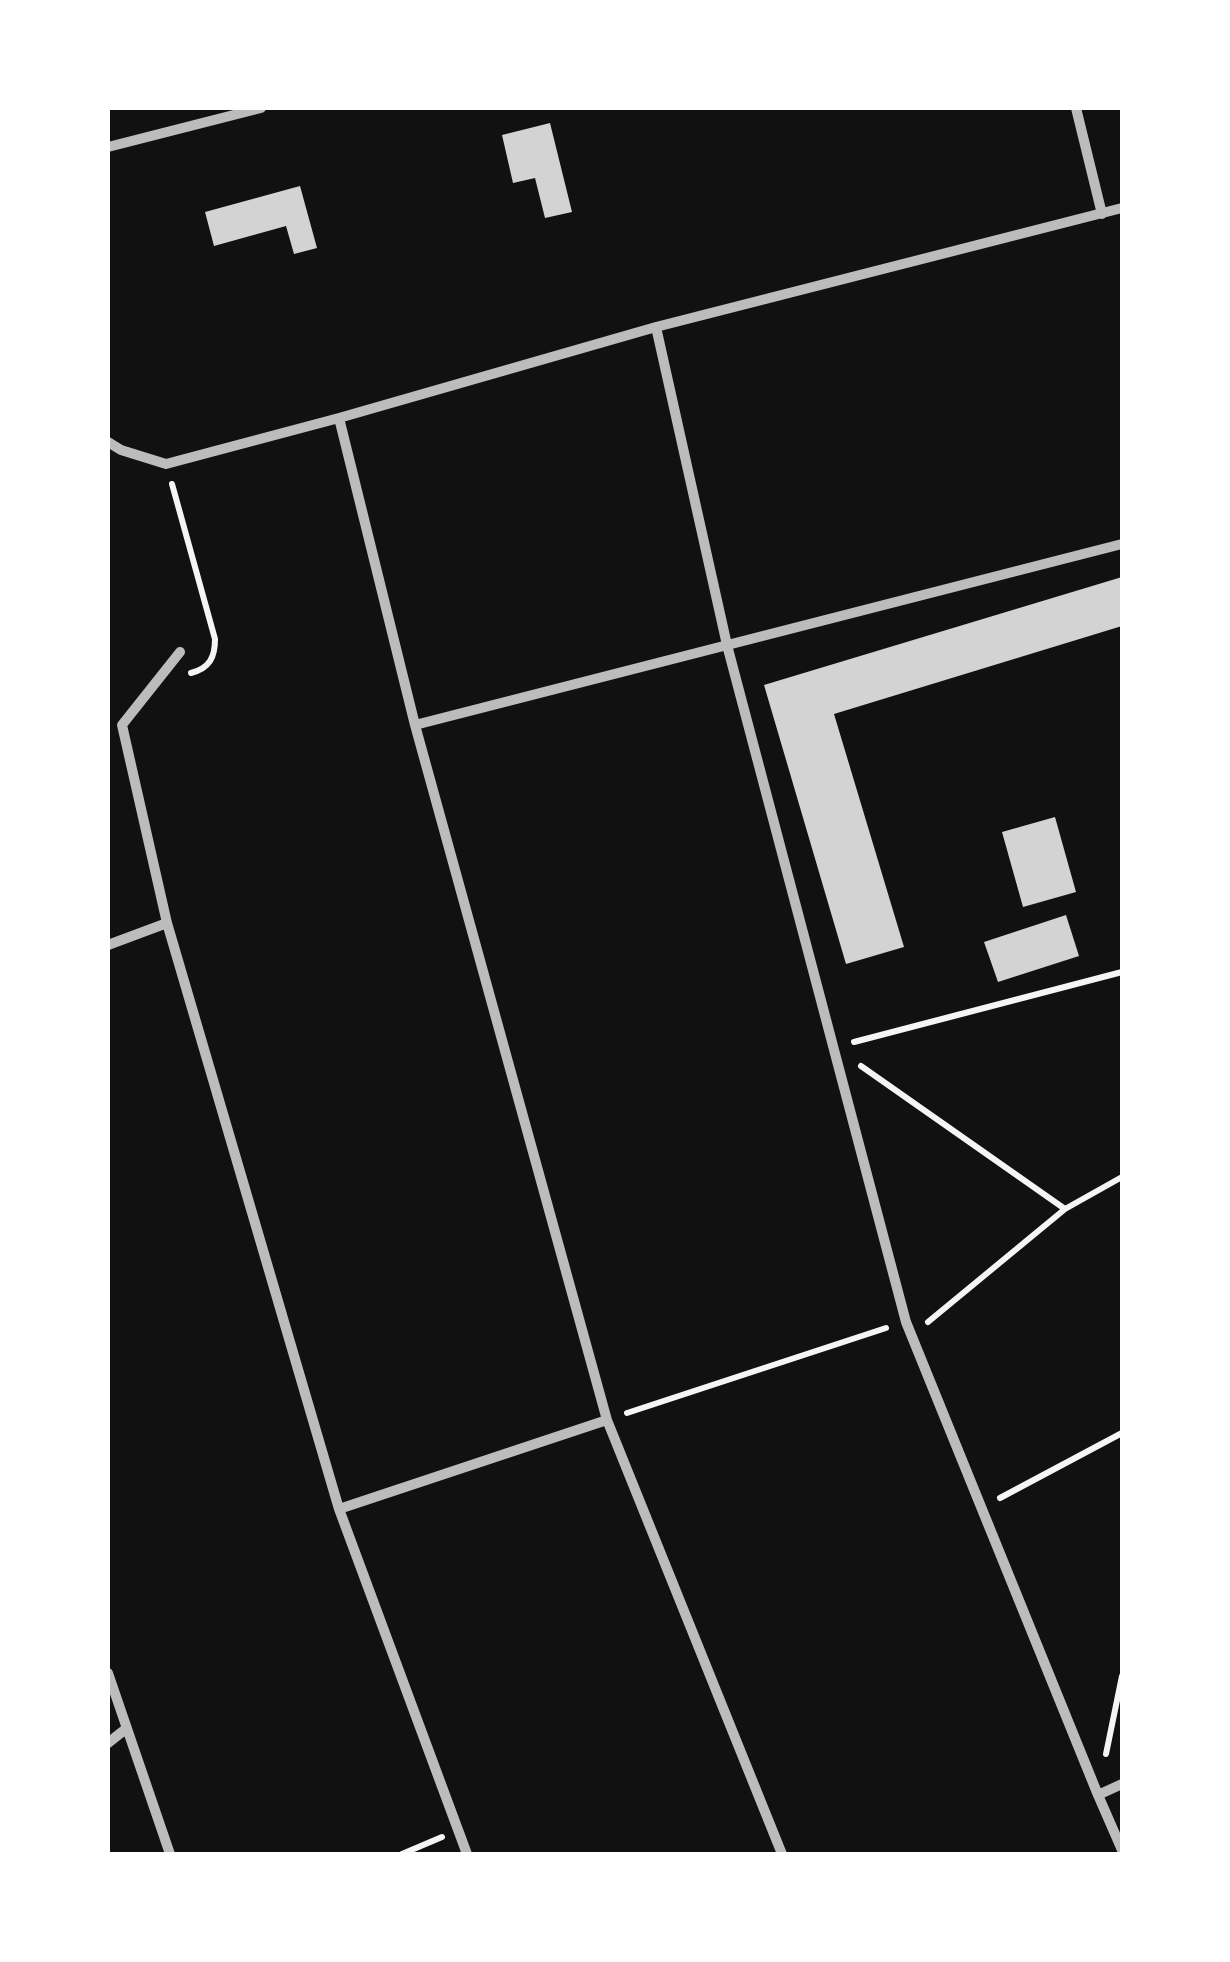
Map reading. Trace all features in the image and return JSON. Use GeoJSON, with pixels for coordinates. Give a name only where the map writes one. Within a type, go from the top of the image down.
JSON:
{"type":"FeatureCollection","features":[{"type":"Feature","properties":{"kind":"street"},"geometry":{"type":"LineString","coordinates":[[108,147],[261,108]]}},
{"type":"Feature","properties":{"kind":"street"},"geometry":{"type":"LineString","coordinates":[[1076,108],[1102,214]]}},
{"type":"Feature","properties":{"kind":"street"},"geometry":{"type":"LineString","coordinates":[[108,442],[166,464],[656,327],[1122,208]]}},
{"type":"Feature","properties":{"kind":"street"},"geometry":{"type":"LineString","coordinates":[[656,327],[727,646],[906,1322],[1122,1850]]}},
{"type":"Feature","properties":{"kind":"street"},"geometry":{"type":"LineString","coordinates":[[338,418],[414,725],[607,1420],[782,1854]]}},
{"type":"Feature","properties":{"kind":"street"},"geometry":{"type":"LineString","coordinates":[[414,725],[1122,544]]}},
{"type":"Feature","properties":{"kind":"street"},"geometry":{"type":"LineString","coordinates":[[180,652],[122,725],[167,923],[339,1510],[467,1854]]}},
{"type":"Feature","properties":{"kind":"street"},"geometry":{"type":"LineString","coordinates":[[108,945],[167,923]]}},
{"type":"Feature","properties":{"kind":"street"},"geometry":{"type":"LineString","coordinates":[[339,1510],[607,1420]]}},
{"type":"Feature","properties":{"kind":"street"},"geometry":{"type":"LineString","coordinates":[[108,1673],[170,1854]]}},
{"type":"Feature","properties":{"kind":"street"},"geometry":{"type":"LineString","coordinates":[[108,1742],[127,1728]]}},
{"type":"Feature","properties":{"kind":"street"},"geometry":{"type":"LineString","coordinates":[[1098,1795],[1122,1784]]}},
{"type":"Feature","properties":{"kind":"path"},"geometry":{"type":"LineString","coordinates":[[164,671],[188,674],[204,670],[214,656],[215,638],[166,464]]}},
{"type":"Feature","properties":{"kind":"path"},"geometry":{"type":"LineString","coordinates":[[834,1048],[1122,972]]}},
{"type":"Feature","properties":{"kind":"path"},"geometry":{"type":"LineString","coordinates":[[834,1048],[1065,1209]]}},
{"type":"Feature","properties":{"kind":"path"},"geometry":{"type":"LineString","coordinates":[[912,1336],[1065,1209],[1122,1177]]}},
{"type":"Feature","properties":{"kind":"path"},"geometry":{"type":"LineString","coordinates":[[607,1420],[906,1322]]}},
{"type":"Feature","properties":{"kind":"path"},"geometry":{"type":"LineString","coordinates":[[981,1508],[1122,1433]]}},
{"type":"Feature","properties":{"kind":"path"},"geometry":{"type":"LineString","coordinates":[[1098,1795],[1122,1676]]}},
{"type":"Feature","properties":{"kind":"path"},"geometry":{"type":"LineString","coordinates":[[402,1854],[457,1831]]}},
{"type":"Feature","properties":{"kind":"building"},"geometry":{"type":"Polygon","coordinates":[[[550,123],[572,212],[545,218],[535,178],[513,183],[502,135],[550,123]]]}},
{"type":"Feature","properties":{"kind":"building"},"geometry":{"type":"Polygon","coordinates":[[[300,186],[317,248],[294,254],[286,226],[214,246],[205,212],[300,186]]]}},
{"type":"Feature","properties":{"kind":"building"},"geometry":{"type":"Polygon","coordinates":[[[1122,577],[1122,626],[834,714],[904,947],[846,964],[764,685],[1122,577]]]}},
{"type":"Feature","properties":{"kind":"building"},"geometry":{"type":"Polygon","coordinates":[[[1055,817],[1076,892],[1023,907],[1002,832],[1055,817]]]}},
{"type":"Feature","properties":{"kind":"building"},"geometry":{"type":"Polygon","coordinates":[[[1066,915],[1079,956],[998,982],[984,942],[1066,915]]]}}]}
